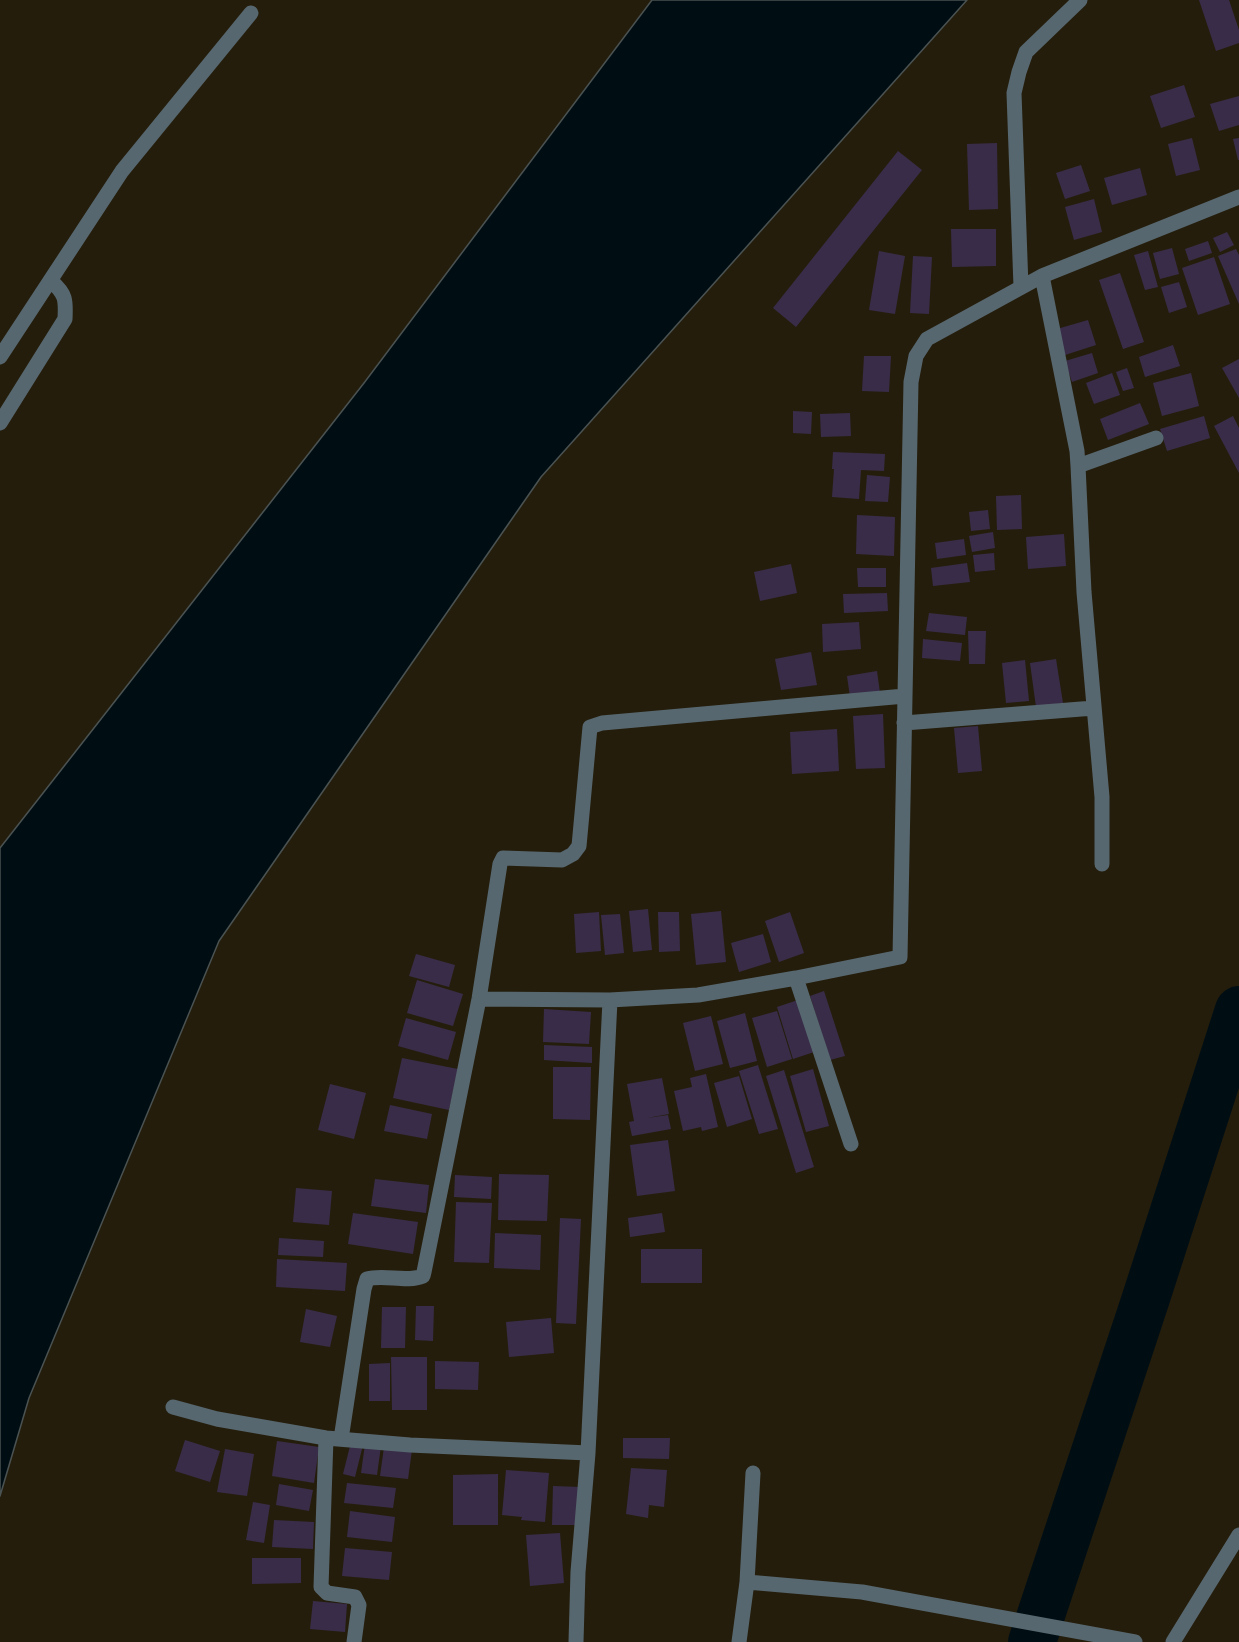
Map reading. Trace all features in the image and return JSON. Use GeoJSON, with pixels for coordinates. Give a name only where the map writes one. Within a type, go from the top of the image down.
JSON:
{"type":"FeatureCollection","features":[{"type":"Feature","properties":{"kind":"street"},"geometry":{"type":"LineString","coordinates":[[1021,287],[1014,93],[1026,52],[1080,0]]}},
{"type":"Feature","properties":{"kind":"street"},"geometry":{"type":"LineString","coordinates":[[0,357],[122,171],[251,13]]}},
{"type":"Feature","properties":{"kind":"street"},"geometry":{"type":"LineString","coordinates":[[479,999],[610,1000],[698,995],[900,957],[911,382],[916,356],[927,339],[1042,276],[1239,197]]}},
{"type":"Feature","properties":{"kind":"street"},"geometry":{"type":"LineString","coordinates":[[1042,276],[1077,451],[1084,592],[1102,797],[1102,864]]}},
{"type":"Feature","properties":{"kind":"street"},"geometry":{"type":"LineString","coordinates":[[0,423],[65,319],[66,301],[61,290],[51,281]]}},
{"type":"Feature","properties":{"kind":"street"},"geometry":{"type":"LineString","coordinates":[[1078,466],[1156,438]]}},
{"type":"Feature","properties":{"kind":"street"},"geometry":{"type":"LineString","coordinates":[[354,1642],[359,1605],[355,1597],[327,1593],[321,1587],[334,1438],[367,1279],[376,1277],[416,1279],[423,1276],[479,999],[500,864],[503,858],[562,860],[573,854],[579,846],[590,727],[602,723],[905,696]]}},
{"type":"Feature","properties":{"kind":"street"},"geometry":{"type":"LineString","coordinates":[[904,723],[1094,708]]}},
{"type":"Feature","properties":{"kind":"street"},"geometry":{"type":"LineString","coordinates":[[796,978],[851,1144]]}},
{"type":"Feature","properties":{"kind":"street"},"geometry":{"type":"LineString","coordinates":[[576,1642],[578,1572],[588,1453],[610,1000]]}},
{"type":"Feature","properties":{"kind":"street"},"geometry":{"type":"LineString","coordinates":[[173,1407],[218,1419],[334,1438],[410,1445],[588,1453]]}},
{"type":"Feature","properties":{"kind":"street"},"geometry":{"type":"LineString","coordinates":[[739,1642],[747,1582],[753,1473]]}},
{"type":"Feature","properties":{"kind":"street"},"geometry":{"type":"LineString","coordinates":[[1173,1642],[1239,1535]]}},
{"type":"Feature","properties":{"kind":"street"},"geometry":{"type":"LineString","coordinates":[[747,1582],[862,1592],[1135,1642]]}},
{"type":"Feature","properties":{"kind":"shaded area"},"geometry":{"type":"Polygon","coordinates":[[[652,0],[967,0],[541,477],[219,941],[29,1398],[0,1496],[0,848],[364,383],[652,0]]]}},
{"type":"Feature","properties":{"kind":"building"},"geometry":{"type":"Polygon","coordinates":[[[1199,0],[1229,0],[1239,30],[1239,43],[1216,51],[1199,0]]]}},
{"type":"Feature","properties":{"kind":"building"},"geometry":{"type":"Polygon","coordinates":[[[1184,85],[1195,117],[1161,128],[1150,96],[1184,85]]]}},
{"type":"Feature","properties":{"kind":"building"},"geometry":{"type":"Polygon","coordinates":[[[1239,96],[1239,125],[1219,131],[1210,104],[1239,96]]]}},
{"type":"Feature","properties":{"kind":"building"},"geometry":{"type":"Polygon","coordinates":[[[1192,138],[1200,170],[1176,176],[1168,144],[1192,138]]]}},
{"type":"Feature","properties":{"kind":"building"},"geometry":{"type":"Polygon","coordinates":[[[1239,138],[1239,160],[1238,160],[1233,139],[1239,138]]]}},
{"type":"Feature","properties":{"kind":"building"},"geometry":{"type":"Polygon","coordinates":[[[997,143],[998,209],[969,210],[967,144],[997,143]]]}},
{"type":"Feature","properties":{"kind":"building"},"geometry":{"type":"Polygon","coordinates":[[[898,151],[922,170],[796,327],[773,308],[898,151]]]}},
{"type":"Feature","properties":{"kind":"building"},"geometry":{"type":"Polygon","coordinates":[[[1081,165],[1090,191],[1065,199],[1056,173],[1081,165]]]}},
{"type":"Feature","properties":{"kind":"building"},"geometry":{"type":"Polygon","coordinates":[[[1140,168],[1147,195],[1112,205],[1104,178],[1140,168]]]}},
{"type":"Feature","properties":{"kind":"building"},"geometry":{"type":"Polygon","coordinates":[[[1094,199],[1102,232],[1074,240],[1065,207],[1094,199]]]}},
{"type":"Feature","properties":{"kind":"building"},"geometry":{"type":"Polygon","coordinates":[[[951,229],[996,229],[996,266],[952,267],[951,229]]]}},
{"type":"Feature","properties":{"kind":"building"},"geometry":{"type":"Polygon","coordinates":[[[1227,232],[1234,245],[1220,252],[1213,238],[1227,232]]]}},
{"type":"Feature","properties":{"kind":"building"},"geometry":{"type":"Polygon","coordinates":[[[1208,241],[1212,253],[1189,261],[1185,249],[1208,241]]]}},
{"type":"Feature","properties":{"kind":"building"},"geometry":{"type":"Polygon","coordinates":[[[1172,248],[1179,274],[1160,279],[1153,253],[1172,248]]]}},
{"type":"Feature","properties":{"kind":"building"},"geometry":{"type":"Polygon","coordinates":[[[1236,249],[1239,255],[1239,304],[1218,256],[1236,249]]]}},
{"type":"Feature","properties":{"kind":"building"},"geometry":{"type":"Polygon","coordinates":[[[879,251],[905,256],[895,314],[869,310],[879,251]]]}},
{"type":"Feature","properties":{"kind":"building"},"geometry":{"type":"Polygon","coordinates":[[[1148,251],[1158,287],[1145,290],[1134,255],[1148,251]]]}},
{"type":"Feature","properties":{"kind":"building"},"geometry":{"type":"Polygon","coordinates":[[[913,256],[932,257],[929,314],[910,313],[913,256]]]}},
{"type":"Feature","properties":{"kind":"building"},"geometry":{"type":"Polygon","coordinates":[[[1214,257],[1230,304],[1198,315],[1182,268],[1214,257]]]}},
{"type":"Feature","properties":{"kind":"building"},"geometry":{"type":"Polygon","coordinates":[[[1120,273],[1144,342],[1123,349],[1099,280],[1120,273]]]}},
{"type":"Feature","properties":{"kind":"building"},"geometry":{"type":"Polygon","coordinates":[[[1179,282],[1187,307],[1169,313],[1161,287],[1179,282]]]}},
{"type":"Feature","properties":{"kind":"building"},"geometry":{"type":"Polygon","coordinates":[[[1088,320],[1096,345],[1065,355],[1057,329],[1088,320]]]}},
{"type":"Feature","properties":{"kind":"building"},"geometry":{"type":"Polygon","coordinates":[[[1173,345],[1180,366],[1145,377],[1139,357],[1173,345]]]}},
{"type":"Feature","properties":{"kind":"building"},"geometry":{"type":"Polygon","coordinates":[[[1092,353],[1098,373],[1072,382],[1065,361],[1092,353]]]}},
{"type":"Feature","properties":{"kind":"building"},"geometry":{"type":"Polygon","coordinates":[[[864,356],[891,356],[889,392],[862,391],[864,356]]]}},
{"type":"Feature","properties":{"kind":"building"},"geometry":{"type":"Polygon","coordinates":[[[1239,359],[1239,398],[1222,368],[1239,359]]]}},
{"type":"Feature","properties":{"kind":"building"},"geometry":{"type":"Polygon","coordinates":[[[1127,368],[1134,388],[1123,391],[1116,372],[1127,368]]]}},
{"type":"Feature","properties":{"kind":"building"},"geometry":{"type":"Polygon","coordinates":[[[1112,373],[1120,395],[1094,404],[1086,383],[1112,373]]]}},
{"type":"Feature","properties":{"kind":"building"},"geometry":{"type":"Polygon","coordinates":[[[1191,373],[1199,406],[1162,416],[1153,383],[1191,373]]]}},
{"type":"Feature","properties":{"kind":"building"},"geometry":{"type":"Polygon","coordinates":[[[1140,403],[1149,424],[1108,440],[1100,419],[1140,403]]]}},
{"type":"Feature","properties":{"kind":"building"},"geometry":{"type":"Polygon","coordinates":[[[793,411],[812,412],[811,434],[793,433],[793,411]]]}},
{"type":"Feature","properties":{"kind":"building"},"geometry":{"type":"Polygon","coordinates":[[[850,413],[851,436],[821,437],[820,414],[850,413]]]}},
{"type":"Feature","properties":{"kind":"building"},"geometry":{"type":"Polygon","coordinates":[[[1204,416],[1210,438],[1167,451],[1160,429],[1204,416]]]}},
{"type":"Feature","properties":{"kind":"building"},"geometry":{"type":"Polygon","coordinates":[[[1233,416],[1239,428],[1239,473],[1214,426],[1233,416]]]}},
{"type":"Feature","properties":{"kind":"building"},"geometry":{"type":"Polygon","coordinates":[[[833,452],[885,454],[884,471],[861,470],[859,499],[832,497],[833,452]]]}},
{"type":"Feature","properties":{"kind":"building"},"geometry":{"type":"Polygon","coordinates":[[[867,475],[890,477],[888,502],[865,501],[867,475]]]}},
{"type":"Feature","properties":{"kind":"building"},"geometry":{"type":"Polygon","coordinates":[[[1021,495],[1022,529],[997,530],[996,496],[1021,495]]]}},
{"type":"Feature","properties":{"kind":"building"},"geometry":{"type":"Polygon","coordinates":[[[988,510],[990,529],[971,531],[969,512],[988,510]]]}},
{"type":"Feature","properties":{"kind":"building"},"geometry":{"type":"Polygon","coordinates":[[[857,515],[895,517],[894,556],[856,554],[857,515]]]}},
{"type":"Feature","properties":{"kind":"building"},"geometry":{"type":"Polygon","coordinates":[[[993,532],[995,548],[972,552],[969,536],[993,532]]]}},
{"type":"Feature","properties":{"kind":"building"},"geometry":{"type":"Polygon","coordinates":[[[1064,534],[1066,566],[1028,569],[1026,537],[1064,534]]]}},
{"type":"Feature","properties":{"kind":"building"},"geometry":{"type":"Polygon","coordinates":[[[964,539],[966,555],[937,559],[935,543],[964,539]]]}},
{"type":"Feature","properties":{"kind":"building"},"geometry":{"type":"Polygon","coordinates":[[[994,553],[995,570],[975,572],[973,555],[994,553]]]}},
{"type":"Feature","properties":{"kind":"building"},"geometry":{"type":"Polygon","coordinates":[[[967,563],[970,582],[933,586],[931,568],[967,563]]]}},
{"type":"Feature","properties":{"kind":"building"},"geometry":{"type":"Polygon","coordinates":[[[791,564],[797,593],[760,601],[754,572],[791,564]]]}},
{"type":"Feature","properties":{"kind":"building"},"geometry":{"type":"Polygon","coordinates":[[[857,568],[886,568],[886,587],[858,587],[857,568]]]}},
{"type":"Feature","properties":{"kind":"building"},"geometry":{"type":"Polygon","coordinates":[[[887,593],[888,611],[844,613],[843,594],[887,593]]]}},
{"type":"Feature","properties":{"kind":"building"},"geometry":{"type":"Polygon","coordinates":[[[929,613],[967,617],[965,635],[926,631],[929,613]]]}},
{"type":"Feature","properties":{"kind":"building"},"geometry":{"type":"Polygon","coordinates":[[[859,622],[861,649],[823,652],[822,624],[859,622]]]}},
{"type":"Feature","properties":{"kind":"building"},"geometry":{"type":"Polygon","coordinates":[[[968,631],[986,631],[985,664],[969,664],[968,631]]]}},
{"type":"Feature","properties":{"kind":"building"},"geometry":{"type":"Polygon","coordinates":[[[923,639],[962,643],[960,661],[922,658],[923,639]]]}},
{"type":"Feature","properties":{"kind":"building"},"geometry":{"type":"Polygon","coordinates":[[[811,652],[817,685],[781,690],[775,659],[811,652]]]}},
{"type":"Feature","properties":{"kind":"building"},"geometry":{"type":"Polygon","coordinates":[[[1056,659],[1063,703],[1036,707],[1030,663],[1056,659]]]}},
{"type":"Feature","properties":{"kind":"building"},"geometry":{"type":"Polygon","coordinates":[[[1025,660],[1029,701],[1006,703],[1002,663],[1025,660]]]}},
{"type":"Feature","properties":{"kind":"building"},"geometry":{"type":"Polygon","coordinates":[[[877,671],[880,693],[850,697],[847,676],[877,671]]]}},
{"type":"Feature","properties":{"kind":"building"},"geometry":{"type":"Polygon","coordinates":[[[883,714],[885,768],[856,769],[853,716],[883,714]]]}},
{"type":"Feature","properties":{"kind":"building"},"geometry":{"type":"Polygon","coordinates":[[[978,726],[982,771],[958,773],[954,728],[978,726]]]}},
{"type":"Feature","properties":{"kind":"building"},"geometry":{"type":"Polygon","coordinates":[[[837,729],[839,771],[792,774],[790,732],[837,729]]]}},
{"type":"Feature","properties":{"kind":"building"},"geometry":{"type":"Polygon","coordinates":[[[648,909],[652,950],[633,952],[629,911],[648,909]]]}},
{"type":"Feature","properties":{"kind":"building"},"geometry":{"type":"Polygon","coordinates":[[[721,911],[726,962],[696,965],[691,914],[721,911]]]}},
{"type":"Feature","properties":{"kind":"building"},"geometry":{"type":"Polygon","coordinates":[[[599,912],[601,951],[576,953],[574,914],[599,912]]]}},
{"type":"Feature","properties":{"kind":"building"},"geometry":{"type":"Polygon","coordinates":[[[658,912],[679,912],[680,951],[659,952],[658,912]]]}},
{"type":"Feature","properties":{"kind":"building"},"geometry":{"type":"Polygon","coordinates":[[[790,912],[804,953],[779,962],[765,921],[790,912]]]}},
{"type":"Feature","properties":{"kind":"building"},"geometry":{"type":"Polygon","coordinates":[[[620,914],[624,953],[605,955],[601,915],[620,914]]]}},
{"type":"Feature","properties":{"kind":"building"},"geometry":{"type":"Polygon","coordinates":[[[763,934],[771,962],[739,972],[731,943],[763,934]]]}},
{"type":"Feature","properties":{"kind":"building"},"geometry":{"type":"Polygon","coordinates":[[[416,954],[455,965],[449,987],[409,976],[416,954]]]}},
{"type":"Feature","properties":{"kind":"building"},"geometry":{"type":"Polygon","coordinates":[[[417,980],[463,994],[453,1026],[407,1013],[417,980]]]}},
{"type":"Feature","properties":{"kind":"building"},"geometry":{"type":"Polygon","coordinates":[[[824,991],[845,1056],[830,1060],[810,996],[824,991]]]}},
{"type":"Feature","properties":{"kind":"building"},"geometry":{"type":"Polygon","coordinates":[[[798,1000],[814,1052],[793,1059],[777,1007],[798,1000]]]}},
{"type":"Feature","properties":{"kind":"building"},"geometry":{"type":"Polygon","coordinates":[[[544,1009],[591,1012],[589,1044],[543,1042],[544,1009]]]}},
{"type":"Feature","properties":{"kind":"building"},"geometry":{"type":"Polygon","coordinates":[[[777,1011],[792,1059],[767,1067],[752,1018],[777,1011]]]}},
{"type":"Feature","properties":{"kind":"building"},"geometry":{"type":"Polygon","coordinates":[[[745,1013],[757,1061],[730,1068],[717,1021],[745,1013]]]}},
{"type":"Feature","properties":{"kind":"building"},"geometry":{"type":"Polygon","coordinates":[[[711,1016],[723,1064],[695,1071],[683,1023],[711,1016]]]}},
{"type":"Feature","properties":{"kind":"building"},"geometry":{"type":"Polygon","coordinates":[[[406,1018],[456,1032],[448,1060],[398,1046],[406,1018]]]}},
{"type":"Feature","properties":{"kind":"building"},"geometry":{"type":"Polygon","coordinates":[[[544,1045],[592,1047],[592,1063],[544,1060],[544,1045]]]}},
{"type":"Feature","properties":{"kind":"building"},"geometry":{"type":"Polygon","coordinates":[[[402,1058],[458,1069],[449,1110],[393,1098],[402,1058]]]}},
{"type":"Feature","properties":{"kind":"building"},"geometry":{"type":"Polygon","coordinates":[[[758,1065],[778,1129],[759,1134],[739,1071],[758,1065]]]}},
{"type":"Feature","properties":{"kind":"building"},"geometry":{"type":"Polygon","coordinates":[[[553,1067],[591,1067],[590,1120],[553,1119],[553,1067]]]}},
{"type":"Feature","properties":{"kind":"building"},"geometry":{"type":"Polygon","coordinates":[[[813,1069],[829,1126],[806,1132],[790,1076],[813,1069]]]}},
{"type":"Feature","properties":{"kind":"building"},"geometry":{"type":"Polygon","coordinates":[[[784,1070],[814,1167],[796,1173],[766,1076],[784,1070]]]}},
{"type":"Feature","properties":{"kind":"building"},"geometry":{"type":"Polygon","coordinates":[[[706,1074],[718,1127],[702,1131],[701,1127],[683,1131],[674,1091],[692,1087],[690,1078],[706,1074]]]}},
{"type":"Feature","properties":{"kind":"building"},"geometry":{"type":"Polygon","coordinates":[[[739,1076],[752,1119],[727,1127],[714,1083],[739,1076]]]}},
{"type":"Feature","properties":{"kind":"building"},"geometry":{"type":"Polygon","coordinates":[[[662,1078],[669,1114],[647,1118],[668,1115],[671,1129],[632,1136],[629,1122],[634,1121],[627,1084],[662,1078]]]}},
{"type":"Feature","properties":{"kind":"building"},"geometry":{"type":"Polygon","coordinates":[[[330,1084],[366,1093],[354,1139],[318,1130],[330,1084]]]}},
{"type":"Feature","properties":{"kind":"building"},"geometry":{"type":"Polygon","coordinates":[[[390,1105],[432,1114],[427,1139],[384,1131],[390,1105]]]}},
{"type":"Feature","properties":{"kind":"building"},"geometry":{"type":"Polygon","coordinates":[[[668,1140],[675,1191],[637,1196],[630,1145],[668,1140]]]}},
{"type":"Feature","properties":{"kind":"building"},"geometry":{"type":"Polygon","coordinates":[[[499,1174],[549,1175],[547,1221],[498,1220],[499,1174]]]}},
{"type":"Feature","properties":{"kind":"building"},"geometry":{"type":"Polygon","coordinates":[[[455,1175],[492,1177],[491,1199],[454,1197],[455,1175]]]}},
{"type":"Feature","properties":{"kind":"building"},"geometry":{"type":"Polygon","coordinates":[[[375,1179],[429,1185],[426,1213],[371,1206],[375,1179]]]}},
{"type":"Feature","properties":{"kind":"building"},"geometry":{"type":"Polygon","coordinates":[[[296,1188],[332,1191],[329,1225],[293,1222],[296,1188]]]}},
{"type":"Feature","properties":{"kind":"building"},"geometry":{"type":"Polygon","coordinates":[[[456,1202],[492,1203],[489,1263],[454,1262],[456,1202]]]}},
{"type":"Feature","properties":{"kind":"building"},"geometry":{"type":"Polygon","coordinates":[[[353,1213],[418,1222],[413,1254],[348,1244],[353,1213]]]}},
{"type":"Feature","properties":{"kind":"building"},"geometry":{"type":"Polygon","coordinates":[[[662,1213],[665,1232],[630,1237],[628,1218],[662,1213]]]}},
{"type":"Feature","properties":{"kind":"building"},"geometry":{"type":"Polygon","coordinates":[[[560,1218],[581,1219],[576,1324],[556,1323],[560,1218]]]}},
{"type":"Feature","properties":{"kind":"building"},"geometry":{"type":"Polygon","coordinates":[[[495,1233],[541,1235],[540,1270],[494,1268],[495,1233]]]}},
{"type":"Feature","properties":{"kind":"building"},"geometry":{"type":"Polygon","coordinates":[[[279,1238],[324,1241],[323,1257],[278,1255],[279,1238]]]}},
{"type":"Feature","properties":{"kind":"building"},"geometry":{"type":"Polygon","coordinates":[[[641,1249],[702,1249],[702,1283],[641,1283],[641,1249]]]}},
{"type":"Feature","properties":{"kind":"building"},"geometry":{"type":"Polygon","coordinates":[[[277,1259],[347,1263],[345,1291],[276,1287],[277,1259]]]}},
{"type":"Feature","properties":{"kind":"building"},"geometry":{"type":"Polygon","coordinates":[[[416,1306],[434,1306],[433,1341],[415,1340],[416,1306]]]}},
{"type":"Feature","properties":{"kind":"building"},"geometry":{"type":"Polygon","coordinates":[[[382,1307],[406,1307],[405,1348],[381,1348],[382,1307]]]}},
{"type":"Feature","properties":{"kind":"building"},"geometry":{"type":"Polygon","coordinates":[[[306,1309],[337,1316],[330,1347],[300,1342],[306,1309]]]}},
{"type":"Feature","properties":{"kind":"building"},"geometry":{"type":"Polygon","coordinates":[[[551,1318],[554,1353],[509,1357],[506,1322],[551,1318]]]}},
{"type":"Feature","properties":{"kind":"building"},"geometry":{"type":"Polygon","coordinates":[[[391,1357],[427,1357],[427,1410],[392,1410],[391,1357]]]}},
{"type":"Feature","properties":{"kind":"building"},"geometry":{"type":"Polygon","coordinates":[[[435,1361],[479,1362],[478,1390],[435,1389],[435,1361]]]}},
{"type":"Feature","properties":{"kind":"building"},"geometry":{"type":"Polygon","coordinates":[[[390,1363],[390,1401],[369,1401],[369,1364],[390,1363]]]}},
{"type":"Feature","properties":{"kind":"building"},"geometry":{"type":"Polygon","coordinates":[[[623,1438],[670,1438],[669,1459],[623,1458],[623,1438]]]}},
{"type":"Feature","properties":{"kind":"building"},"geometry":{"type":"Polygon","coordinates":[[[185,1440],[220,1451],[210,1482],[175,1471],[185,1440]]]}},
{"type":"Feature","properties":{"kind":"building"},"geometry":{"type":"Polygon","coordinates":[[[277,1441],[319,1447],[314,1483],[272,1476],[277,1441]]]}},
{"type":"Feature","properties":{"kind":"building"},"geometry":{"type":"Polygon","coordinates":[[[351,1442],[363,1445],[355,1477],[343,1474],[351,1442]]]}},
{"type":"Feature","properties":{"kind":"building"},"geometry":{"type":"Polygon","coordinates":[[[365,1444],[381,1446],[377,1475],[361,1473],[365,1444]]]}},
{"type":"Feature","properties":{"kind":"building"},"geometry":{"type":"Polygon","coordinates":[[[384,1447],[412,1450],[408,1479],[380,1476],[384,1447]]]}},
{"type":"Feature","properties":{"kind":"building"},"geometry":{"type":"Polygon","coordinates":[[[225,1449],[254,1454],[247,1496],[217,1492],[225,1449]]]}},
{"type":"Feature","properties":{"kind":"building"},"geometry":{"type":"Polygon","coordinates":[[[631,1468],[667,1470],[664,1507],[649,1505],[648,1518],[626,1514],[631,1468]]]}},
{"type":"Feature","properties":{"kind":"building"},"geometry":{"type":"Polygon","coordinates":[[[506,1470],[549,1473],[545,1522],[521,1520],[522,1517],[502,1515],[506,1470]]]}},
{"type":"Feature","properties":{"kind":"building"},"geometry":{"type":"Polygon","coordinates":[[[498,1474],[498,1525],[453,1525],[453,1475],[498,1474]]]}},
{"type":"Feature","properties":{"kind":"building"},"geometry":{"type":"Polygon","coordinates":[[[347,1483],[396,1488],[393,1508],[344,1503],[347,1483]]]}},
{"type":"Feature","properties":{"kind":"building"},"geometry":{"type":"Polygon","coordinates":[[[279,1484],[313,1490],[309,1511],[276,1505],[279,1484]]]}},
{"type":"Feature","properties":{"kind":"building"},"geometry":{"type":"Polygon","coordinates":[[[553,1486],[580,1487],[580,1525],[552,1525],[553,1486]]]}},
{"type":"Feature","properties":{"kind":"building"},"geometry":{"type":"Polygon","coordinates":[[[253,1502],[270,1505],[264,1543],[246,1540],[253,1502]]]}},
{"type":"Feature","properties":{"kind":"building"},"geometry":{"type":"Polygon","coordinates":[[[350,1511],[395,1517],[392,1542],[347,1537],[350,1511]]]}},
{"type":"Feature","properties":{"kind":"building"},"geometry":{"type":"Polygon","coordinates":[[[274,1520],[314,1522],[313,1549],[272,1547],[274,1520]]]}},
{"type":"Feature","properties":{"kind":"building"},"geometry":{"type":"Polygon","coordinates":[[[560,1533],[564,1583],[530,1586],[526,1535],[560,1533]]]}},
{"type":"Feature","properties":{"kind":"building"},"geometry":{"type":"Polygon","coordinates":[[[345,1548],[392,1552],[389,1580],[342,1576],[345,1548]]]}},
{"type":"Feature","properties":{"kind":"building"},"geometry":{"type":"Polygon","coordinates":[[[252,1558],[301,1558],[301,1583],[252,1584],[252,1558]]]}},
{"type":"Feature","properties":{"kind":"building"},"geometry":{"type":"Polygon","coordinates":[[[313,1601],[347,1604],[345,1632],[310,1629],[313,1601]]]}},
{"type":"Feature","properties":{"kind":"waterway"},"geometry":{"type":"LineString","coordinates":[[1032,1642],[1239,1010]]}}]}
